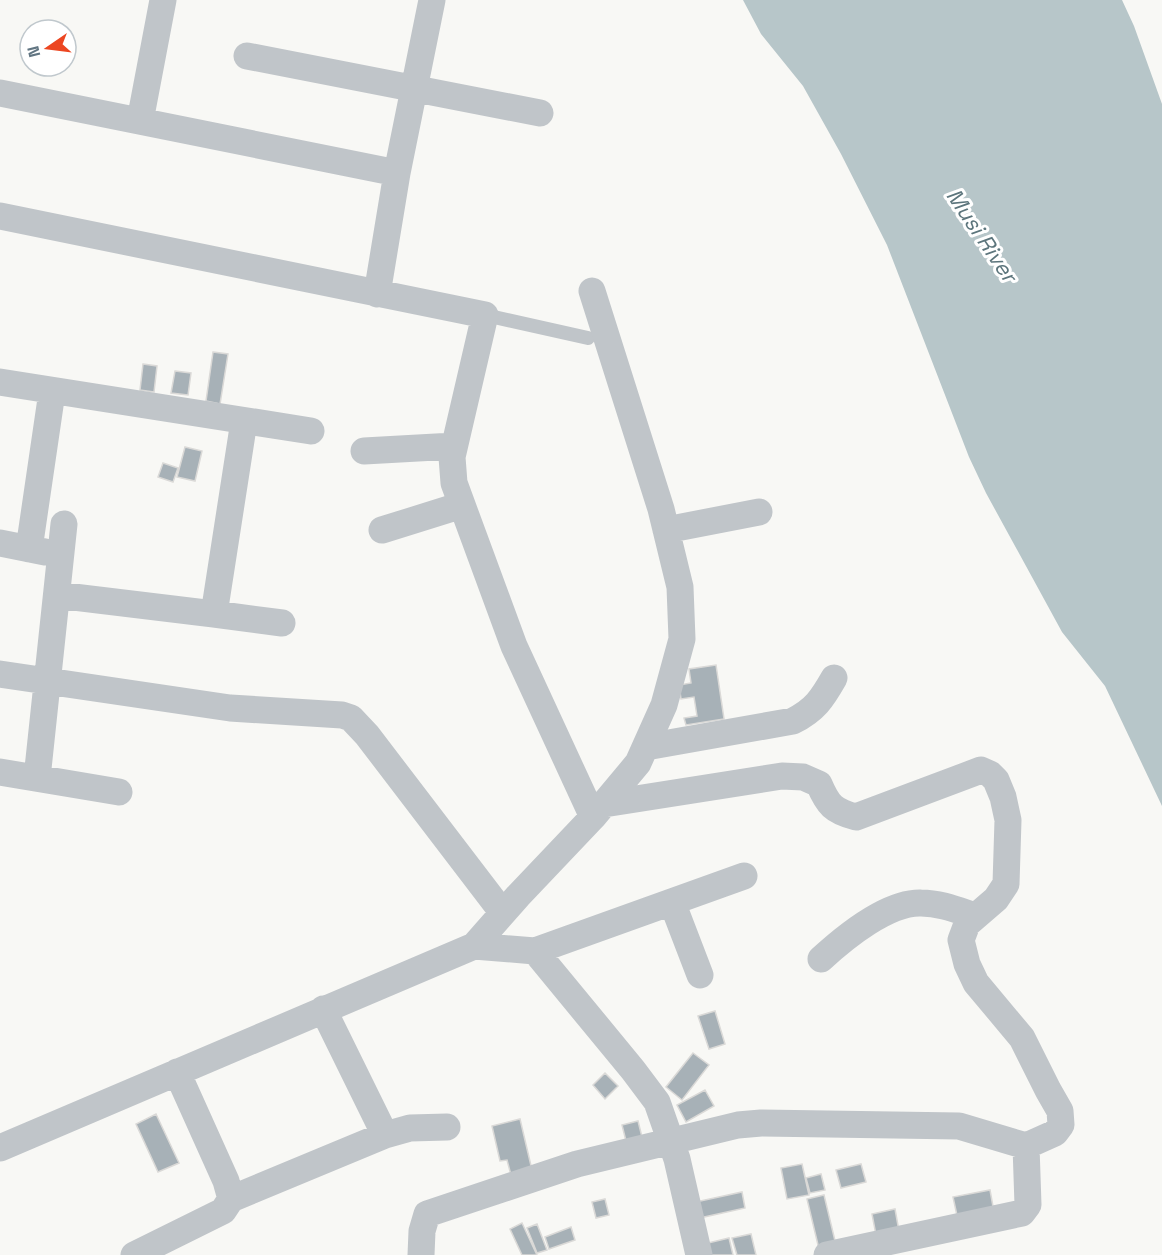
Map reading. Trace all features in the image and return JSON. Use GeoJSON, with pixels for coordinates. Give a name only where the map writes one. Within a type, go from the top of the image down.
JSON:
{"type":"FeatureCollection","features":[{"type":"Feature","properties":{"kind":"street"},"geometry":{"type":"LineString","coordinates":[[140,121],[163,0]]}},
{"type":"Feature","properties":{"kind":"street"},"geometry":{"type":"LineString","coordinates":[[377,294],[397,173],[432,0]]}},
{"type":"Feature","properties":{"kind":"street"},"geometry":{"type":"LineString","coordinates":[[247,56],[540,112]]}},
{"type":"Feature","properties":{"kind":"street"},"geometry":{"type":"LineString","coordinates":[[0,93],[397,173]]}},
{"type":"Feature","properties":{"kind":"street"},"geometry":{"type":"LineString","coordinates":[[0,216],[485,315],[454,446],[452,457],[454,483],[514,646],[598,810]]}},
{"type":"Feature","properties":{"kind":"street"},"geometry":{"type":"LineString","coordinates":[[0,1148],[474,946],[638,763],[664,705],[682,639],[680,587],[666,530],[592,291]]}},
{"type":"Feature","properties":{"kind":"street"},"geometry":{"type":"LineString","coordinates":[[0,382],[311,431]]}},
{"type":"Feature","properties":{"kind":"street"},"geometry":{"type":"LineString","coordinates":[[29,549],[52,392]]}},
{"type":"Feature","properties":{"kind":"street"},"geometry":{"type":"LineString","coordinates":[[214,614],[244,421]]}},
{"type":"Feature","properties":{"kind":"street"},"geometry":{"type":"LineString","coordinates":[[364,451],[454,446]]}},
{"type":"Feature","properties":{"kind":"street"},"geometry":{"type":"LineString","coordinates":[[382,530],[462,505]]}},
{"type":"Feature","properties":{"kind":"street"},"geometry":{"type":"LineString","coordinates":[[666,530],[759,512]]}},
{"type":"Feature","properties":{"kind":"street"},"geometry":{"type":"LineString","coordinates":[[37,778],[64,524]]}},
{"type":"Feature","properties":{"kind":"street"},"geometry":{"type":"LineString","coordinates":[[0,543],[61,555]]}},
{"type":"Feature","properties":{"kind":"street"},"geometry":{"type":"LineString","coordinates":[[57,595],[282,623]]}},
{"type":"Feature","properties":{"kind":"street"},"geometry":{"type":"LineString","coordinates":[[0,674],[230,708],[342,715],[351,718],[367,735],[503,913]]}},
{"type":"Feature","properties":{"kind":"street"},"geometry":{"type":"LineString","coordinates":[[646,747],[793,721],[810,712],[823,698],[834,678]]}},
{"type":"Feature","properties":{"kind":"street"},"geometry":{"type":"LineString","coordinates":[[421,1255],[422,1231],[427,1214],[577,1164],[738,1125],[761,1123],[959,1126],[1026,1146],[1055,1133],[1061,1125],[1060,1111],[1022,1038],[976,983],[967,964],[962,940],[967,924],[996,899],[1006,884],[1008,820],[1003,797],[996,780],[990,774],[981,770],[856,817],[840,813],[827,802],[819,784],[803,777],[782,776],[598,810]]}},
{"type":"Feature","properties":{"kind":"street"},"geometry":{"type":"LineString","coordinates":[[0,772],[119,792]]}},
{"type":"Feature","properties":{"kind":"street"},"geometry":{"type":"LineString","coordinates":[[474,946],[535,951],[744,876]]}},
{"type":"Feature","properties":{"kind":"street"},"geometry":{"type":"LineString","coordinates":[[672,902],[700,975]]}},
{"type":"Feature","properties":{"kind":"street"},"geometry":{"type":"LineString","coordinates":[[821,958],[846,938],[892,910],[919,903],[946,906],[975,916]]}},
{"type":"Feature","properties":{"kind":"street"},"geometry":{"type":"LineString","coordinates":[[535,951],[657,1102],[677,1159],[699,1255]]}},
{"type":"Feature","properties":{"kind":"street"},"geometry":{"type":"LineString","coordinates":[[323,1009],[385,1135]]}},
{"type":"Feature","properties":{"kind":"street"},"geometry":{"type":"LineString","coordinates":[[177,1072],[226,1181],[231,1199]]}},
{"type":"Feature","properties":{"kind":"street"},"geometry":{"type":"LineString","coordinates":[[134,1255],[223,1211],[231,1199],[385,1135],[410,1128],[447,1127]]}},
{"type":"Feature","properties":{"kind":"street"},"geometry":{"type":"LineString","coordinates":[[827,1255],[1022,1213],[1028,1204],[1026,1146]]}},
{"type":"Feature","properties":{"kind":"lane"},"geometry":{"type":"LineString","coordinates":[[485,315],[588,338]]}},
{"type":"Feature","properties":{"kind":"water","name":"Musi River"},"geometry":{"type":"Polygon","coordinates":[[[743,0],[1122,0],[1134,26],[1162,104],[1162,806],[1105,686],[1062,632],[986,493],[969,457],[887,245],[841,154],[803,86],[761,34],[743,0]]]}},
{"type":"Feature","properties":{"kind":"building"},"geometry":{"type":"Polygon","coordinates":[[[213,352],[228,354],[220,404],[206,401],[213,352]]]}},
{"type":"Feature","properties":{"kind":"building"},"geometry":{"type":"Polygon","coordinates":[[[143,364],[157,366],[154,392],[140,390],[143,364]]]}},
{"type":"Feature","properties":{"kind":"building"},"geometry":{"type":"Polygon","coordinates":[[[175,371],[191,373],[188,395],[171,393],[175,371]]]}},
{"type":"Feature","properties":{"kind":"building"},"geometry":{"type":"Polygon","coordinates":[[[185,447],[202,451],[195,481],[177,477],[185,447]]]}},
{"type":"Feature","properties":{"kind":"building"},"geometry":{"type":"Polygon","coordinates":[[[163,463],[178,468],[173,482],[158,477],[163,463]]]}},
{"type":"Feature","properties":{"kind":"building"},"geometry":{"type":"Polygon","coordinates":[[[716,665],[724,719],[686,725],[684,718],[697,716],[694,697],[681,699],[679,685],[691,683],[689,669],[716,665]]]}},
{"type":"Feature","properties":{"kind":"building"},"geometry":{"type":"Polygon","coordinates":[[[715,1011],[725,1044],[709,1049],[698,1016],[715,1011]]]}},
{"type":"Feature","properties":{"kind":"building"},"geometry":{"type":"Polygon","coordinates":[[[693,1053],[709,1065],[682,1100],[666,1087],[693,1053]]]}},
{"type":"Feature","properties":{"kind":"building"},"geometry":{"type":"Polygon","coordinates":[[[605,1073],[618,1086],[605,1099],[593,1085],[605,1073]]]}},
{"type":"Feature","properties":{"kind":"building"},"geometry":{"type":"Polygon","coordinates":[[[705,1090],[714,1106],[686,1122],[677,1105],[705,1090]]]}},
{"type":"Feature","properties":{"kind":"building"},"geometry":{"type":"Polygon","coordinates":[[[156,1114],[179,1163],[158,1172],[136,1124],[156,1114]]]}},
{"type":"Feature","properties":{"kind":"building"},"geometry":{"type":"Polygon","coordinates":[[[520,1119],[532,1170],[511,1175],[507,1160],[500,1161],[492,1126],[520,1119]]]}},
{"type":"Feature","properties":{"kind":"building"},"geometry":{"type":"Polygon","coordinates":[[[638,1121],[642,1137],[626,1141],[622,1125],[638,1121]]]}},
{"type":"Feature","properties":{"kind":"building"},"geometry":{"type":"Polygon","coordinates":[[[802,1164],[809,1195],[787,1199],[781,1168],[802,1164]]]}},
{"type":"Feature","properties":{"kind":"building"},"geometry":{"type":"Polygon","coordinates":[[[861,1164],[866,1182],[841,1188],[836,1170],[861,1164]]]}},
{"type":"Feature","properties":{"kind":"building"},"geometry":{"type":"Polygon","coordinates":[[[821,1174],[825,1190],[810,1193],[806,1178],[821,1174]]]}},
{"type":"Feature","properties":{"kind":"building"},"geometry":{"type":"Polygon","coordinates":[[[990,1190],[994,1212],[958,1220],[953,1197],[990,1190]]]}},
{"type":"Feature","properties":{"kind":"building"},"geometry":{"type":"Polygon","coordinates":[[[742,1192],[745,1208],[695,1219],[691,1203],[742,1192]]]}},
{"type":"Feature","properties":{"kind":"building"},"geometry":{"type":"Polygon","coordinates":[[[824,1195],[836,1245],[819,1249],[807,1199],[824,1195]]]}},
{"type":"Feature","properties":{"kind":"building"},"geometry":{"type":"Polygon","coordinates":[[[605,1199],[609,1215],[596,1218],[592,1202],[605,1199]]]}},
{"type":"Feature","properties":{"kind":"building"},"geometry":{"type":"Polygon","coordinates":[[[895,1209],[899,1231],[876,1235],[872,1214],[895,1209]]]}},
{"type":"Feature","properties":{"kind":"building"},"geometry":{"type":"Polygon","coordinates":[[[522,1223],[537,1255],[522,1255],[510,1229],[522,1223]]]}},
{"type":"Feature","properties":{"kind":"building"},"geometry":{"type":"Polygon","coordinates":[[[537,1224],[547,1250],[537,1253],[527,1228],[537,1224]]]}},
{"type":"Feature","properties":{"kind":"building"},"geometry":{"type":"Polygon","coordinates":[[[571,1227],[575,1240],[549,1249],[545,1237],[571,1227]]]}},
{"type":"Feature","properties":{"kind":"building"},"geometry":{"type":"Polygon","coordinates":[[[751,1234],[756,1255],[737,1255],[732,1238],[751,1234]]]}},
{"type":"Feature","properties":{"kind":"building"},"geometry":{"type":"Polygon","coordinates":[[[729,1238],[733,1255],[711,1255],[708,1243],[729,1238]]]}}]}
